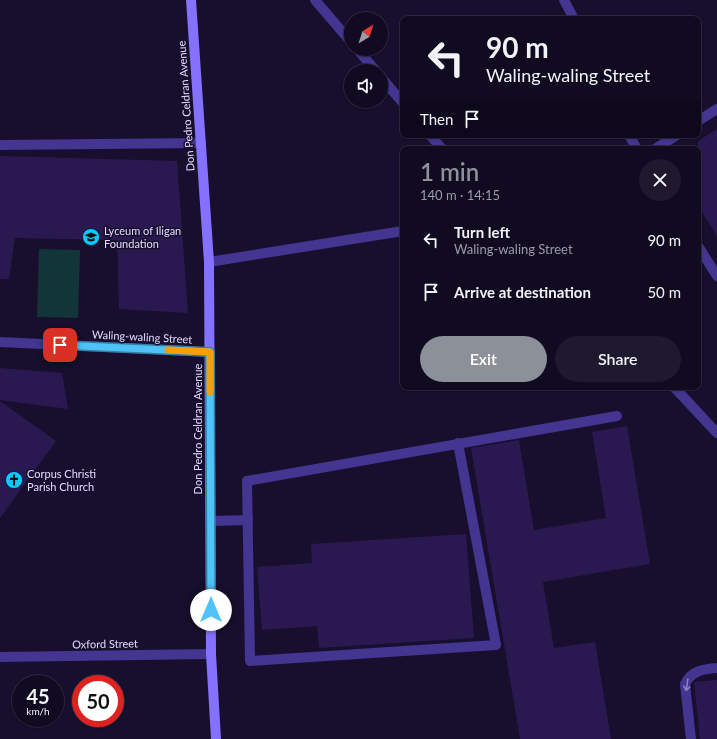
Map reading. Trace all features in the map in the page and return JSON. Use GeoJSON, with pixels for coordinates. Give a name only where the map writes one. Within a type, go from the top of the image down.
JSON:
{"type":"FeatureCollection","features":[{"type":"Feature","properties":{"kind":"main road","name":"Don Pedro Celdran Avenue"},"geometry":{"type":"LineString","coordinates":[[192,0],[209,262],[211,654],[216,739]]}},
{"type":"Feature","properties":{"kind":"street"},"geometry":{"type":"LineString","coordinates":[[315,0],[344,34]]}},
{"type":"Feature","properties":{"kind":"street"},"geometry":{"type":"LineString","coordinates":[[564,0],[572,16]]}},
{"type":"Feature","properties":{"kind":"street"},"geometry":{"type":"LineString","coordinates":[[363,56],[370,64]]}},
{"type":"Feature","properties":{"kind":"street"},"geometry":{"type":"LineString","coordinates":[[388,85],[400,99]]}},
{"type":"Feature","properties":{"kind":"street"},"geometry":{"type":"LineString","coordinates":[[701,119],[717,109]]}},
{"type":"Feature","properties":{"kind":"street"},"geometry":{"type":"LineString","coordinates":[[433,138],[439,146]]}},
{"type":"Feature","properties":{"kind":"street"},"geometry":{"type":"LineString","coordinates":[[660,146],[672,138]]}},
{"type":"Feature","properties":{"kind":"street"},"geometry":{"type":"LineString","coordinates":[[0,145],[201,143]]}},
{"type":"Feature","properties":{"kind":"street"},"geometry":{"type":"LineString","coordinates":[[209,262],[400,231]]}},
{"type":"Feature","properties":{"kind":"street"},"geometry":{"type":"LineString","coordinates":[[701,251],[717,276]]}},
{"type":"Feature","properties":{"kind":"street","name":"Waling-waling Street"},"geometry":{"type":"LineString","coordinates":[[0,342],[210,352]]}},
{"type":"Feature","properties":{"kind":"street"},"geometry":{"type":"LineString","coordinates":[[677,390],[717,433]]}},
{"type":"Feature","properties":{"kind":"street"},"geometry":{"type":"LineString","coordinates":[[458,443],[496,645],[250,661],[247,481],[458,443],[617,416]]}},
{"type":"Feature","properties":{"kind":"street"},"geometry":{"type":"LineString","coordinates":[[211,521],[248,520]]}},
{"type":"Feature","properties":{"kind":"street","name":"Oxford Street"},"geometry":{"type":"LineString","coordinates":[[0,657],[211,654]]}},
{"type":"Feature","properties":{"kind":"street"},"geometry":{"type":"LineString","coordinates":[[691,739],[686,684],[688,678],[695,672],[717,668]]}},
{"type":"Feature","properties":{"kind":"green space"},"geometry":{"type":"Polygon","coordinates":[[[39,249],[80,250],[78,318],[37,317],[39,249]]]}},
{"type":"Feature","properties":{"kind":"building"},"geometry":{"type":"Polygon","coordinates":[[[717,129],[717,236],[701,210],[701,146],[698,146],[698,141],[717,129]]]}},
{"type":"Feature","properties":{"kind":"building","name":"Lyceum of Iligan Foundation"},"geometry":{"type":"Polygon","coordinates":[[[0,156],[177,161],[188,313],[119,309],[117,240],[15,238],[9,279],[0,279],[0,156]]]}},
{"type":"Feature","properties":{"kind":"building"},"geometry":{"type":"Polygon","coordinates":[[[0,368],[62,373],[68,409],[0,400],[0,368]]]}},
{"type":"Feature","properties":{"kind":"building","name":"Corpus Christi Parish Church"},"geometry":{"type":"Polygon","coordinates":[[[0,401],[56,441],[0,518],[0,401]]]}},
{"type":"Feature","properties":{"kind":"building"},"geometry":{"type":"Polygon","coordinates":[[[627,426],[650,564],[543,582],[554,648],[595,642],[611,739],[520,739],[471,448],[519,440],[534,530],[606,518],[592,432],[627,426]]]}},
{"type":"Feature","properties":{"kind":"building"},"geometry":{"type":"Polygon","coordinates":[[[466,534],[474,638],[319,648],[317,626],[262,630],[257,567],[312,563],[311,544],[466,534]]]}},
{"type":"Feature","properties":{"kind":"building"},"geometry":{"type":"Polygon","coordinates":[[[717,680],[717,739],[700,739],[694,682],[717,680]]]}},
{"type":"Feature","properties":{"kind":"slow traffic"},"geometry":{"type":"LineString","coordinates":[[168,350],[210,352],[210,392]]}},
{"type":"Feature","properties":{"kind":"place","name":"Lyceum of Iligan Foundation"},"geometry":{"type":"Point","coordinates":[91,237]}},
{"type":"Feature","properties":{"kind":"place","name":"Corpus Christi Parish Church"},"geometry":{"type":"Point","coordinates":[14,480]}},
{"type":"Feature","properties":{"kind":"route"},"geometry":{"type":"LineString","coordinates":[[60,345],[210,352],[211,610]]}}]}
